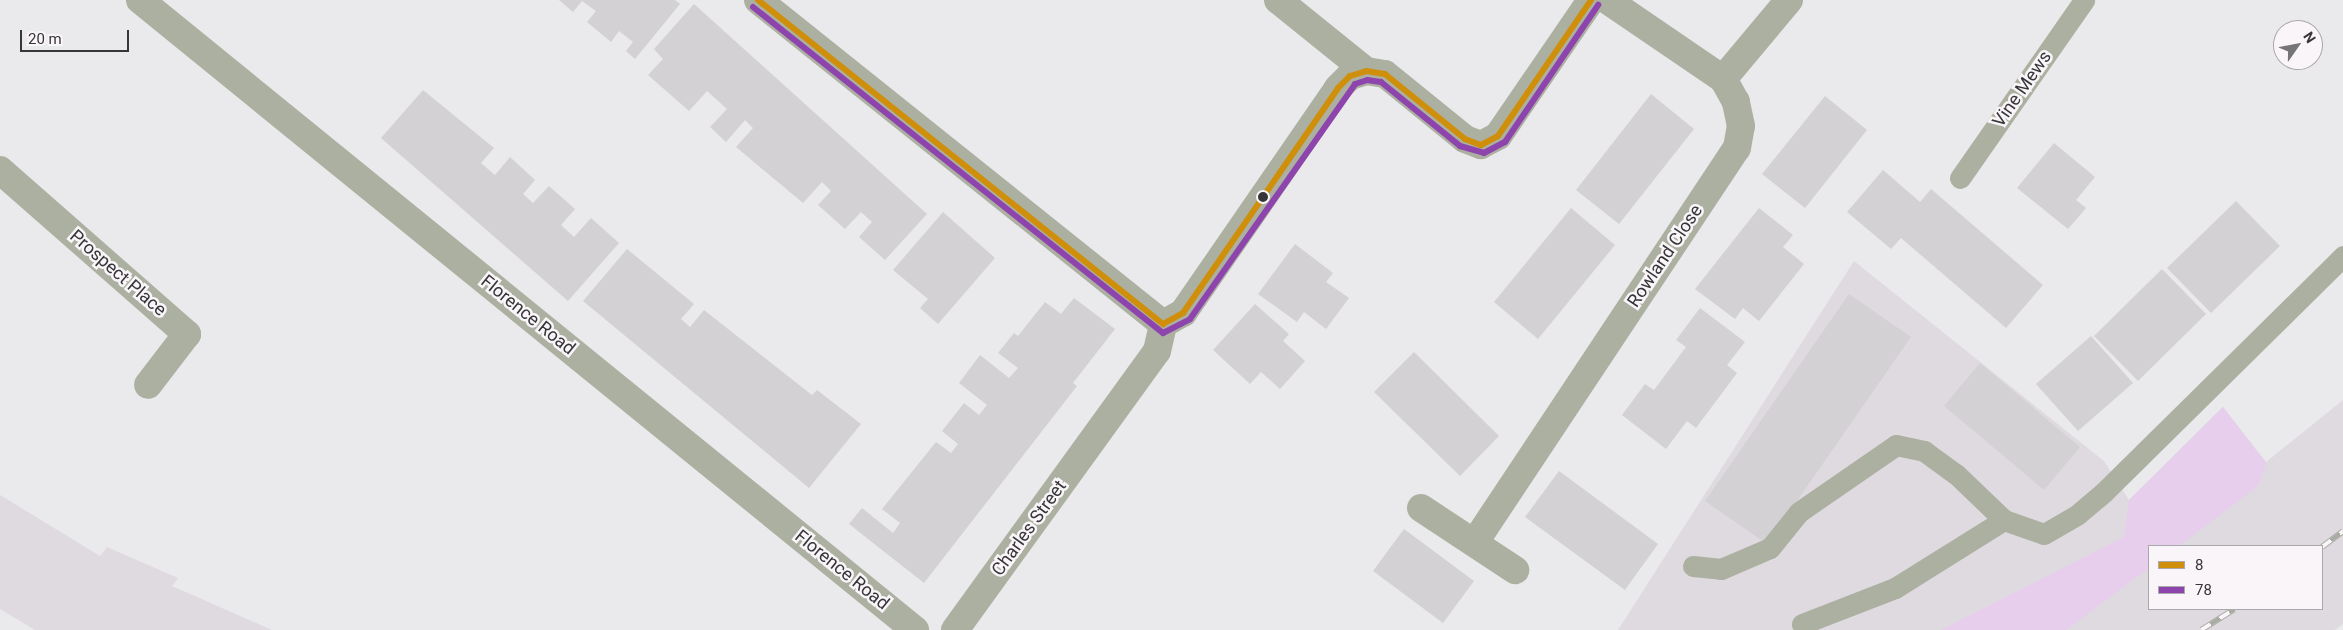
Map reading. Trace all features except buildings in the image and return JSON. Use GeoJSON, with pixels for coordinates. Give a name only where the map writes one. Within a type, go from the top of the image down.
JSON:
{"type":"FeatureCollection","features":[{"type":"Feature","properties":{"kind":"street","name":"Florence Road"},"geometry":{"type":"LineString","coordinates":[[140,0],[915,630]]}},
{"type":"Feature","properties":{"kind":"street"},"geometry":{"type":"LineString","coordinates":[[758,0],[1163,324],[1183,313],[1338,88],[1350,76],[1366,71],[1385,74],[1465,139],[1480,145],[1498,136],[1591,0]]}},
{"type":"Feature","properties":{"kind":"street"},"geometry":{"type":"LineString","coordinates":[[1278,0],[1366,71]]}},
{"type":"Feature","properties":{"kind":"street","name":"Rowland Close"},"geometry":{"type":"LineString","coordinates":[[1475,542],[1736,148],[1741,126],[1736,102],[1723,79],[1607,0]]}},
{"type":"Feature","properties":{"kind":"street"},"geometry":{"type":"LineString","coordinates":[[1723,79],[1789,0]]}},
{"type":"Feature","properties":{"kind":"street","name":"Prospect Place"},"geometry":{"type":"LineString","coordinates":[[0,170],[187,334],[148,385]]}},
{"type":"Feature","properties":{"kind":"street","name":"Charles Street"},"geometry":{"type":"LineString","coordinates":[[955,630],[1157,351],[1163,324]]}},
{"type":"Feature","properties":{"kind":"street"},"geometry":{"type":"LineString","coordinates":[[1421,508],[1515,570]]}},
{"type":"Feature","properties":{"kind":"lane","name":"Vine Mews"},"geometry":{"type":"LineString","coordinates":[[1960,178],[2084,0]]}},
{"type":"Feature","properties":{"kind":"lane"},"geometry":{"type":"LineString","coordinates":[[1693,566],[1720,569],[1770,548],[1799,512],[1896,445],[1924,450],[1956,474],[2004,520],[2044,534],[2078,514],[2104,492],[2343,256]]}},
{"type":"Feature","properties":{"kind":"lane"},"geometry":{"type":"LineString","coordinates":[[1802,624],[1895,588],[2004,520]]}},
{"type":"Feature","properties":{"kind":"shaded area"},"geometry":{"type":"Polygon","coordinates":[[[1854,261],[2104,461],[2129,500],[2223,407],[2266,462],[2343,400],[2343,624],[2335,630],[1618,630],[1854,261]]]}},
{"type":"Feature","properties":{"kind":"shaded area"},"geometry":{"type":"Polygon","coordinates":[[[2223,407],[2266,463],[2258,486],[2180,545],[2148,545],[2148,569],[2066,630],[1941,630],[2124,537],[2129,500],[2223,407]]]}},
{"type":"Feature","properties":{"kind":"shaded area"},"geometry":{"type":"Polygon","coordinates":[[[0,495],[100,556],[107,547],[178,578],[172,586],[272,630],[35,630],[0,609],[0,495]]]}},
{"type":"Feature","properties":{"kind":"railway"},"geometry":{"type":"LineString","coordinates":[[2323,546],[2343,531]]}},
{"type":"Feature","properties":{"kind":"railway"},"geometry":{"type":"LineString","coordinates":[[2201,630],[2232,610]]}},
{"type":"Feature","properties":{"kind":"transit line","name":"8"},"geometry":{"type":"LineString","coordinates":[[758,0],[1163,324],[1183,313],[1338,88],[1350,76],[1366,71],[1385,74],[1465,139],[1481,145],[1498,136],[1591,0]]}},
{"type":"Feature","properties":{"kind":"transit line","name":"78"},"geometry":{"type":"LineString","coordinates":[[753,7],[1163,333],[1190,319],[1355,84],[1367,80],[1381,82],[1460,146],[1484,153],[1505,142],[1598,5]]}}]}
